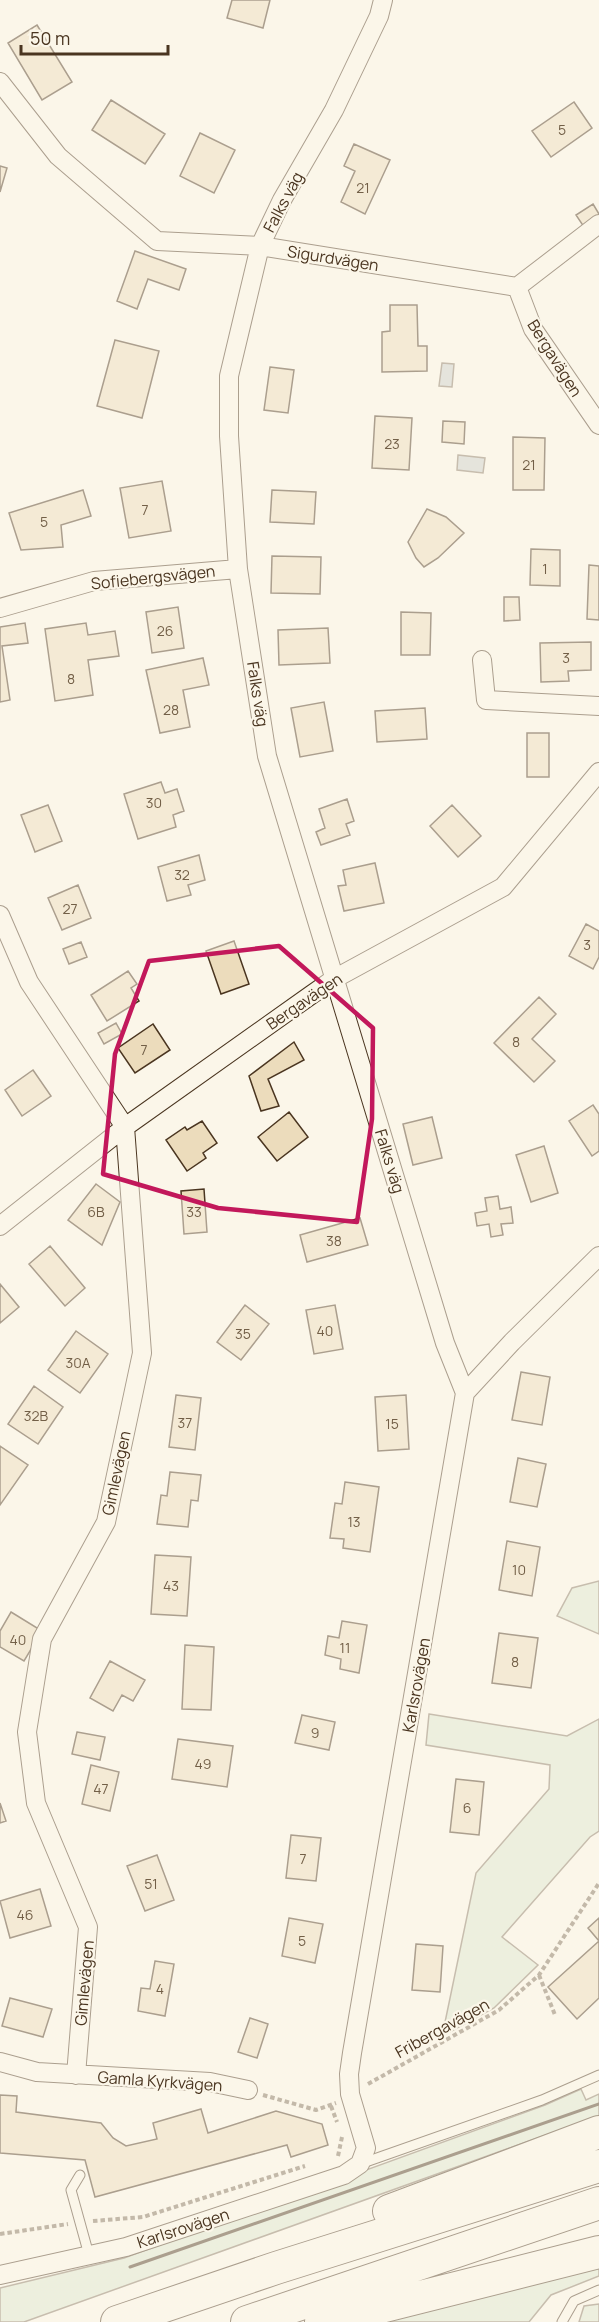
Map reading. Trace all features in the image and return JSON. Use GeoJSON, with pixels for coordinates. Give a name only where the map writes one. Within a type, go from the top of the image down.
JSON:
{"type":"FeatureCollection","features":[{"type":"Feature","properties":{"kind":"highway"},"geometry":{"type":"LineString","coordinates":[[276,2268],[311,2241],[599,2132]]}},
{"type":"Feature","properties":{"kind":"highway"},"geometry":{"type":"LineString","coordinates":[[117,2322],[276,2268],[599,2166]]}},
{"type":"Feature","properties":{"kind":"highway"},"geometry":{"type":"LineString","coordinates":[[247,2322],[599,2203]]}},
{"type":"Feature","properties":{"kind":"highway"},"geometry":{"type":"LineString","coordinates":[[321,2322],[599,2252]]}},
{"type":"Feature","properties":{"kind":"street","name":"Falks väg"},"geometry":{"type":"LineString","coordinates":[[383,0],[379,16],[334,110],[282,201],[260,246],[229,376],[229,436],[238,569],[267,756],[445,1343],[465,1393]]}},
{"type":"Feature","properties":{"kind":"street","name":"Sigurdvägen"},"geometry":{"type":"LineString","coordinates":[[0,82],[58,156],[157,241],[260,246],[517,287]]}},
{"type":"Feature","properties":{"kind":"street"},"geometry":{"type":"LineString","coordinates":[[517,287],[599,224]]}},
{"type":"Feature","properties":{"kind":"street","name":"Bergavägen"},"geometry":{"type":"LineString","coordinates":[[517,287],[533,328],[599,425]]}},
{"type":"Feature","properties":{"kind":"street","name":"Sofiebergsvägen"},"geometry":{"type":"LineString","coordinates":[[0,608],[94,581],[238,569]]}},
{"type":"Feature","properties":{"kind":"street"},"geometry":{"type":"LineString","coordinates":[[482,660],[486,700],[599,706]]}},
{"type":"Feature","properties":{"kind":"street","name":"Bergavägen"},"geometry":{"type":"LineString","coordinates":[[0,1226],[125,1127],[334,979],[503,887],[599,772]]}},
{"type":"Feature","properties":{"kind":"street","name":"Gimlevägen"},"geometry":{"type":"LineString","coordinates":[[0,915],[29,982],[125,1127],[142,1353],[106,1522],[42,1639],[27,1732],[36,1803],[88,1927],[76,2075]]}},
{"type":"Feature","properties":{"kind":"street"},"geometry":{"type":"LineString","coordinates":[[465,1393],[512,1342],[599,1256]]}},
{"type":"Feature","properties":{"kind":"street","name":"Karlsrovägen"},"geometry":{"type":"LineString","coordinates":[[0,2275],[126,2247],[344,2175],[360,2164],[366,2148],[350,2094],[349,2074],[465,1393]]}},
{"type":"Feature","properties":{"kind":"street","name":"Gamla Kyrkvägen"},"geometry":{"type":"LineString","coordinates":[[0,2062],[37,2072],[210,2082],[248,2090]]}},
{"type":"Feature","properties":{"kind":"lane","name":"Karlsrovägen"},"geometry":{"type":"LineString","coordinates":[[360,2164],[542,2100],[599,2075]]}},
{"type":"Feature","properties":{"kind":"lane"},"geometry":{"type":"LineString","coordinates":[[80,2175],[71,2190],[89,2255]]}},
{"type":"Feature","properties":{"kind":"lane"},"geometry":{"type":"LineString","coordinates":[[562,2322],[574,2301],[594,2290],[599,2290]]}},
{"type":"Feature","properties":{"kind":"path","name":"Fribergavägen"},"geometry":{"type":"LineString","coordinates":[[350,2094],[499,2010],[539,1975],[599,1883]]}},
{"type":"Feature","properties":{"kind":"path"},"geometry":{"type":"LineString","coordinates":[[539,1975],[555,2014]]}},
{"type":"Feature","properties":{"kind":"path"},"geometry":{"type":"LineString","coordinates":[[248,2090],[316,2110],[331,2106],[350,2094]]}},
{"type":"Feature","properties":{"kind":"path"},"geometry":{"type":"LineString","coordinates":[[328,2159],[339,2155],[343,2140],[331,2106]]}},
{"type":"Feature","properties":{"kind":"path"},"geometry":{"type":"LineString","coordinates":[[0,2234],[81,2222],[143,2217],[307,2166]]}},
{"type":"Feature","properties":{"kind":"highlighted area"},"geometry":{"type":"Polygon","coordinates":[[[279,946],[373,1028],[372,1119],[357,1222],[218,1208],[103,1174],[115,1054],[149,961],[279,946]]]}},
{"type":"Feature","properties":{"kind":"green space"},"geometry":{"type":"Polygon","coordinates":[[[599,1581],[599,1634],[557,1616],[572,1588],[599,1581]]]}},
{"type":"Feature","properties":{"kind":"green space"},"geometry":{"type":"Polygon","coordinates":[[[429,1714],[567,1736],[599,1719],[599,1831],[590,1837],[502,1937],[538,1965],[494,2008],[446,2034],[444,2027],[476,1873],[549,1789],[550,1765],[426,1745],[429,1714]]]}},
{"type":"Feature","properties":{"kind":"green space"},"geometry":{"type":"Polygon","coordinates":[[[581,2089],[586,2100],[599,2094],[599,2116],[24,2322],[0,2322],[0,2288],[124,2258],[545,2105],[581,2089]]]}},
{"type":"Feature","properties":{"kind":"green space"},"geometry":{"type":"Polygon","coordinates":[[[599,2260],[599,2276],[551,2295],[529,2322],[375,2322],[599,2260]]]}},
{"type":"Feature","properties":{"kind":"green space"},"geometry":{"type":"Polygon","coordinates":[[[599,2304],[599,2322],[579,2322],[584,2306],[599,2304]]]}},
{"type":"Feature","properties":{"kind":"shaded area"},"geometry":{"type":"Polygon","coordinates":[[[442,363],[454,364],[452,387],[439,386],[442,363]]]}},
{"type":"Feature","properties":{"kind":"shaded area"},"geometry":{"type":"Polygon","coordinates":[[[458,455],[485,458],[483,473],[457,470],[458,455]]]}},
{"type":"Feature","properties":{"kind":"building"},"geometry":{"type":"Polygon","coordinates":[[[232,0],[270,0],[263,28],[227,18],[232,0]]]}},
{"type":"Feature","properties":{"kind":"building"},"geometry":{"type":"Polygon","coordinates":[[[37,25],[72,82],[42,100],[8,43],[37,25]]]}},
{"type":"Feature","properties":{"kind":"building"},"geometry":{"type":"Polygon","coordinates":[[[111,100],[165,134],[145,164],[92,130],[111,100]]]}},
{"type":"Feature","properties":{"kind":"building"},"geometry":{"type":"Polygon","coordinates":[[[574,102],[592,128],[551,157],[532,131],[574,102]]]}},
{"type":"Feature","properties":{"kind":"building"},"geometry":{"type":"Polygon","coordinates":[[[200,133],[235,150],[214,193],[180,176],[200,133]]]}},
{"type":"Feature","properties":{"kind":"building"},"geometry":{"type":"Polygon","coordinates":[[[354,144],[390,160],[365,214],[341,202],[355,171],[344,166],[354,144]]]}},
{"type":"Feature","properties":{"kind":"building"},"geometry":{"type":"Polygon","coordinates":[[[0,166],[7,168],[0,192],[0,166]]]}},
{"type":"Feature","properties":{"kind":"building"},"geometry":{"type":"Polygon","coordinates":[[[593,204],[599,214],[599,221],[586,230],[576,215],[593,204]]]}},
{"type":"Feature","properties":{"kind":"building"},"geometry":{"type":"Polygon","coordinates":[[[135,251],[186,269],[179,290],[148,279],[137,309],[117,301],[135,251]]]}},
{"type":"Feature","properties":{"kind":"building"},"geometry":{"type":"Polygon","coordinates":[[[390,305],[417,305],[418,346],[427,346],[427,371],[382,372],[382,332],[390,331],[390,305]]]}},
{"type":"Feature","properties":{"kind":"building"},"geometry":{"type":"Polygon","coordinates":[[[115,340],[159,351],[142,418],[97,406],[115,340]]]}},
{"type":"Feature","properties":{"kind":"building"},"geometry":{"type":"Polygon","coordinates":[[[270,367],[294,370],[288,413],[264,410],[270,367]]]}},
{"type":"Feature","properties":{"kind":"building"},"geometry":{"type":"Polygon","coordinates":[[[375,416],[412,418],[409,470],[372,468],[375,416]]]}},
{"type":"Feature","properties":{"kind":"building"},"geometry":{"type":"Polygon","coordinates":[[[443,421],[465,422],[464,444],[442,442],[443,421]]]}},
{"type":"Feature","properties":{"kind":"building"},"geometry":{"type":"Polygon","coordinates":[[[513,437],[545,438],[544,490],[513,490],[513,437]]]}},
{"type":"Feature","properties":{"kind":"building"},"geometry":{"type":"Polygon","coordinates":[[[162,481],[171,531],[129,538],[120,488],[162,481]]]}},
{"type":"Feature","properties":{"kind":"building"},"geometry":{"type":"Polygon","coordinates":[[[83,490],[91,516],[61,525],[63,547],[21,550],[9,513],[83,490]]]}},
{"type":"Feature","properties":{"kind":"building"},"geometry":{"type":"Polygon","coordinates":[[[272,490],[316,492],[314,524],[270,522],[272,490]]]}},
{"type":"Feature","properties":{"kind":"building"},"geometry":{"type":"Polygon","coordinates":[[[427,509],[446,517],[464,533],[438,558],[424,567],[416,558],[408,542],[427,509]]]}},
{"type":"Feature","properties":{"kind":"building"},"geometry":{"type":"Polygon","coordinates":[[[531,549],[560,550],[560,586],[530,585],[531,549]]]}},
{"type":"Feature","properties":{"kind":"building"},"geometry":{"type":"Polygon","coordinates":[[[272,556],[321,557],[320,594],[271,593],[272,556]]]}},
{"type":"Feature","properties":{"kind":"building"},"geometry":{"type":"Polygon","coordinates":[[[589,565],[599,566],[599,620],[587,619],[589,565]]]}},
{"type":"Feature","properties":{"kind":"building"},"geometry":{"type":"Polygon","coordinates":[[[504,597],[519,597],[520,620],[504,621],[504,597]]]}},
{"type":"Feature","properties":{"kind":"building"},"geometry":{"type":"Polygon","coordinates":[[[178,607],[184,648],[152,653],[146,612],[178,607]]]}},
{"type":"Feature","properties":{"kind":"building"},"geometry":{"type":"Polygon","coordinates":[[[401,612],[431,613],[430,655],[401,655],[401,612]]]}},
{"type":"Feature","properties":{"kind":"building"},"geometry":{"type":"Polygon","coordinates":[[[25,623],[28,643],[2,646],[10,700],[0,702],[0,627],[25,623]]]}},
{"type":"Feature","properties":{"kind":"building"},"geometry":{"type":"Polygon","coordinates":[[[86,623],[88,635],[115,631],[119,656],[88,660],[93,695],[55,701],[45,629],[86,623]]]}},
{"type":"Feature","properties":{"kind":"building"},"geometry":{"type":"Polygon","coordinates":[[[328,628],[330,663],[279,665],[278,630],[328,628]]]}},
{"type":"Feature","properties":{"kind":"building"},"geometry":{"type":"Polygon","coordinates":[[[591,642],[591,670],[568,671],[569,681],[541,682],[540,643],[591,642]]]}},
{"type":"Feature","properties":{"kind":"building"},"geometry":{"type":"Polygon","coordinates":[[[203,658],[209,685],[183,690],[190,727],[160,733],[146,670],[203,658]]]}},
{"type":"Feature","properties":{"kind":"building"},"geometry":{"type":"Polygon","coordinates":[[[324,702],[333,751],[300,757],[291,708],[324,702]]]}},
{"type":"Feature","properties":{"kind":"building"},"geometry":{"type":"Polygon","coordinates":[[[425,708],[427,739],[377,742],[375,711],[425,708]]]}},
{"type":"Feature","properties":{"kind":"building"},"geometry":{"type":"Polygon","coordinates":[[[527,733],[549,733],[549,777],[527,777],[527,733]]]}},
{"type":"Feature","properties":{"kind":"building"},"geometry":{"type":"Polygon","coordinates":[[[161,782],[165,793],[177,789],[184,811],[173,815],[176,827],[138,839],[124,794],[161,782]]]}},
{"type":"Feature","properties":{"kind":"building"},"geometry":{"type":"Polygon","coordinates":[[[347,799],[354,821],[346,824],[350,835],[321,845],[316,832],[325,828],[319,809],[347,799]]]}},
{"type":"Feature","properties":{"kind":"building"},"geometry":{"type":"Polygon","coordinates":[[[48,805],[62,841],[35,852],[21,815],[48,805]]]}},
{"type":"Feature","properties":{"kind":"building"},"geometry":{"type":"Polygon","coordinates":[[[452,805],[481,836],[458,857],[430,826],[452,805]]]}},
{"type":"Feature","properties":{"kind":"building"},"geometry":{"type":"Polygon","coordinates":[[[199,855],[205,880],[188,885],[191,895],[167,901],[158,867],[199,855]]]}},
{"type":"Feature","properties":{"kind":"building"},"geometry":{"type":"Polygon","coordinates":[[[375,863],[384,903],[344,911],[338,886],[346,885],[343,870],[375,863]]]}},
{"type":"Feature","properties":{"kind":"building"},"geometry":{"type":"Polygon","coordinates":[[[78,885],[91,918],[62,930],[48,898],[78,885]]]}},
{"type":"Feature","properties":{"kind":"building"},"geometry":{"type":"Polygon","coordinates":[[[586,924],[599,931],[599,957],[593,969],[569,956],[586,924]]]}},
{"type":"Feature","properties":{"kind":"building"},"geometry":{"type":"Polygon","coordinates":[[[234,941],[249,984],[221,994],[206,951],[234,941]]]}},
{"type":"Feature","properties":{"kind":"building"},"geometry":{"type":"Polygon","coordinates":[[[81,942],[87,957],[69,964],[63,949],[81,942]]]}},
{"type":"Feature","properties":{"kind":"building"},"geometry":{"type":"Polygon","coordinates":[[[128,971],[137,984],[131,988],[139,1001],[107,1021],[91,995],[128,971]]]}},
{"type":"Feature","properties":{"kind":"building"},"geometry":{"type":"Polygon","coordinates":[[[539,997],[556,1014],[532,1039],[555,1061],[534,1082],[494,1043],[539,997]]]}},
{"type":"Feature","properties":{"kind":"building"},"geometry":{"type":"Polygon","coordinates":[[[116,1023],[122,1034],[104,1044],[98,1033],[116,1023]]]}},
{"type":"Feature","properties":{"kind":"building"},"geometry":{"type":"Polygon","coordinates":[[[153,1024],[170,1050],[135,1073],[118,1048],[153,1024]]]}},
{"type":"Feature","properties":{"kind":"building"},"geometry":{"type":"Polygon","coordinates":[[[294,1042],[304,1060],[268,1079],[279,1106],[261,1111],[249,1076],[294,1042]]]}},
{"type":"Feature","properties":{"kind":"building"},"geometry":{"type":"Polygon","coordinates":[[[33,1070],[51,1096],[22,1116],[5,1090],[33,1070]]]}},
{"type":"Feature","properties":{"kind":"building"},"geometry":{"type":"Polygon","coordinates":[[[593,1105],[599,1114],[599,1151],[592,1156],[569,1121],[593,1105]]]}},
{"type":"Feature","properties":{"kind":"building"},"geometry":{"type":"Polygon","coordinates":[[[289,1112],[308,1137],[277,1161],[258,1137],[289,1112]]]}},
{"type":"Feature","properties":{"kind":"building"},"geometry":{"type":"Polygon","coordinates":[[[432,1117],[442,1158],[413,1165],[403,1124],[432,1117]]]}},
{"type":"Feature","properties":{"kind":"building"},"geometry":{"type":"Polygon","coordinates":[[[202,1121],[217,1143],[203,1153],[206,1158],[187,1171],[166,1140],[185,1127],[187,1130],[202,1121]]]}},
{"type":"Feature","properties":{"kind":"building"},"geometry":{"type":"Polygon","coordinates":[[[544,1146],[558,1193],[531,1202],[516,1155],[544,1146]]]}},
{"type":"Feature","properties":{"kind":"building"},"geometry":{"type":"Polygon","coordinates":[[[96,1184],[120,1202],[102,1245],[68,1220],[96,1184]]]}},
{"type":"Feature","properties":{"kind":"building"},"geometry":{"type":"Polygon","coordinates":[[[204,1189],[207,1232],[184,1234],[181,1191],[204,1189]]]}},
{"type":"Feature","properties":{"kind":"building"},"geometry":{"type":"Polygon","coordinates":[[[498,1196],[500,1209],[511,1207],[513,1223],[501,1224],[503,1235],[491,1237],[489,1224],[477,1226],[475,1213],[487,1211],[485,1198],[498,1196]]]}},
{"type":"Feature","properties":{"kind":"building"},"geometry":{"type":"Polygon","coordinates":[[[360,1218],[368,1245],[307,1262],[300,1235],[360,1218]]]}},
{"type":"Feature","properties":{"kind":"building"},"geometry":{"type":"Polygon","coordinates":[[[50,1246],[85,1288],[65,1306],[29,1264],[50,1246]]]}},
{"type":"Feature","properties":{"kind":"building"},"geometry":{"type":"Polygon","coordinates":[[[0,1284],[19,1307],[0,1323],[0,1284]]]}},
{"type":"Feature","properties":{"kind":"building"},"geometry":{"type":"Polygon","coordinates":[[[245,1305],[269,1324],[241,1360],[217,1342],[245,1305]]]}},
{"type":"Feature","properties":{"kind":"building"},"geometry":{"type":"Polygon","coordinates":[[[335,1305],[343,1349],[314,1354],[306,1310],[335,1305]]]}},
{"type":"Feature","properties":{"kind":"building"},"geometry":{"type":"Polygon","coordinates":[[[76,1331],[108,1354],[80,1393],[48,1370],[76,1331]]]}},
{"type":"Feature","properties":{"kind":"building"},"geometry":{"type":"Polygon","coordinates":[[[521,1372],[550,1377],[542,1425],[512,1420],[521,1372]]]}},
{"type":"Feature","properties":{"kind":"building"},"geometry":{"type":"Polygon","coordinates":[[[34,1386],[63,1407],[38,1444],[8,1424],[34,1386]]]}},
{"type":"Feature","properties":{"kind":"building"},"geometry":{"type":"Polygon","coordinates":[[[176,1395],[201,1398],[195,1450],[169,1447],[176,1395]]]}},
{"type":"Feature","properties":{"kind":"building"},"geometry":{"type":"Polygon","coordinates":[[[406,1395],[409,1449],[378,1451],[375,1397],[406,1395]]]}},
{"type":"Feature","properties":{"kind":"building"},"geometry":{"type":"Polygon","coordinates":[[[0,1446],[28,1465],[0,1505],[0,1446]]]}},
{"type":"Feature","properties":{"kind":"building"},"geometry":{"type":"Polygon","coordinates":[[[518,1458],[546,1464],[537,1507],[510,1502],[518,1458]]]}},
{"type":"Feature","properties":{"kind":"building"},"geometry":{"type":"Polygon","coordinates":[[[170,1472],[201,1475],[198,1501],[191,1500],[188,1527],[157,1524],[161,1495],[167,1496],[170,1472]]]}},
{"type":"Feature","properties":{"kind":"building"},"geometry":{"type":"Polygon","coordinates":[[[345,1482],[379,1487],[370,1552],[343,1548],[344,1539],[330,1538],[335,1503],[342,1504],[345,1482]]]}},
{"type":"Feature","properties":{"kind":"building"},"geometry":{"type":"Polygon","coordinates":[[[507,1541],[540,1547],[532,1596],[499,1590],[507,1541]]]}},
{"type":"Feature","properties":{"kind":"building"},"geometry":{"type":"Polygon","coordinates":[[[155,1555],[191,1557],[187,1616],[151,1614],[155,1555]]]}},
{"type":"Feature","properties":{"kind":"building"},"geometry":{"type":"Polygon","coordinates":[[[11,1612],[42,1631],[24,1661],[0,1647],[0,1631],[11,1612]]]}},
{"type":"Feature","properties":{"kind":"building"},"geometry":{"type":"Polygon","coordinates":[[[342,1621],[367,1625],[359,1673],[340,1669],[341,1659],[325,1655],[328,1636],[339,1638],[342,1621]]]}},
{"type":"Feature","properties":{"kind":"building"},"geometry":{"type":"Polygon","coordinates":[[[499,1633],[538,1638],[531,1688],[492,1683],[499,1633]]]}},
{"type":"Feature","properties":{"kind":"building"},"geometry":{"type":"Polygon","coordinates":[[[185,1645],[214,1647],[211,1710],[182,1709],[185,1645]]]}},
{"type":"Feature","properties":{"kind":"building"},"geometry":{"type":"Polygon","coordinates":[[[110,1661],[145,1680],[133,1701],[122,1695],[113,1711],[90,1698],[110,1661]]]}},
{"type":"Feature","properties":{"kind":"building"},"geometry":{"type":"Polygon","coordinates":[[[302,1715],[335,1722],[329,1750],[295,1743],[302,1715]]]}},
{"type":"Feature","properties":{"kind":"building"},"geometry":{"type":"Polygon","coordinates":[[[77,1732],[105,1737],[100,1760],[72,1754],[77,1732]]]}},
{"type":"Feature","properties":{"kind":"building"},"geometry":{"type":"Polygon","coordinates":[[[178,1739],[233,1746],[227,1787],[172,1779],[178,1739]]]}},
{"type":"Feature","properties":{"kind":"building"},"geometry":{"type":"Polygon","coordinates":[[[91,1765],[119,1772],[110,1811],[82,1804],[91,1765]]]}},
{"type":"Feature","properties":{"kind":"building"},"geometry":{"type":"Polygon","coordinates":[[[456,1779],[484,1782],[479,1835],[450,1832],[456,1779]]]}},
{"type":"Feature","properties":{"kind":"building"},"geometry":{"type":"Polygon","coordinates":[[[0,1803],[6,1821],[0,1823],[0,1803]]]}},
{"type":"Feature","properties":{"kind":"building"},"geometry":{"type":"Polygon","coordinates":[[[291,1835],[321,1838],[316,1881],[286,1878],[291,1835]]]}},
{"type":"Feature","properties":{"kind":"building"},"geometry":{"type":"Polygon","coordinates":[[[157,1855],[174,1900],[145,1911],[127,1866],[157,1855]]]}},
{"type":"Feature","properties":{"kind":"building"},"geometry":{"type":"Polygon","coordinates":[[[40,1889],[51,1926],[10,1938],[0,1901],[40,1889]]]}},
{"type":"Feature","properties":{"kind":"building"},"geometry":{"type":"Polygon","coordinates":[[[289,1918],[323,1924],[315,1963],[282,1956],[289,1918]]]}},
{"type":"Feature","properties":{"kind":"building"},"geometry":{"type":"Polygon","coordinates":[[[599,1918],[599,1941],[588,1928],[599,1918]]]}},
{"type":"Feature","properties":{"kind":"building"},"geometry":{"type":"Polygon","coordinates":[[[599,1941],[599,1998],[577,2019],[548,1987],[599,1941]]]}},
{"type":"Feature","properties":{"kind":"building"},"geometry":{"type":"Polygon","coordinates":[[[416,1944],[443,1946],[440,1992],[412,1990],[416,1944]]]}},
{"type":"Feature","properties":{"kind":"building"},"geometry":{"type":"Polygon","coordinates":[[[155,1961],[174,1964],[165,2016],[138,2011],[141,1988],[150,1989],[155,1961]]]}},
{"type":"Feature","properties":{"kind":"building"},"geometry":{"type":"Polygon","coordinates":[[[10,1998],[52,2009],[43,2037],[2,2026],[10,1998]]]}},
{"type":"Feature","properties":{"kind":"building"},"geometry":{"type":"Polygon","coordinates":[[[250,2018],[268,2024],[257,2058],[238,2052],[250,2018]]]}},
{"type":"Feature","properties":{"kind":"building"},"geometry":{"type":"Polygon","coordinates":[[[0,2095],[17,2096],[16,2112],[101,2123],[113,2138],[126,2146],[157,2139],[153,2123],[201,2109],[208,2133],[276,2111],[322,2124],[328,2145],[291,2157],[287,2145],[95,2197],[85,2160],[0,2153],[0,2095]]]}},
{"type":"Feature","properties":{"kind":"wall"},"geometry":{"type":"LineString","coordinates":[[130,2267],[599,2104]]}}]}
